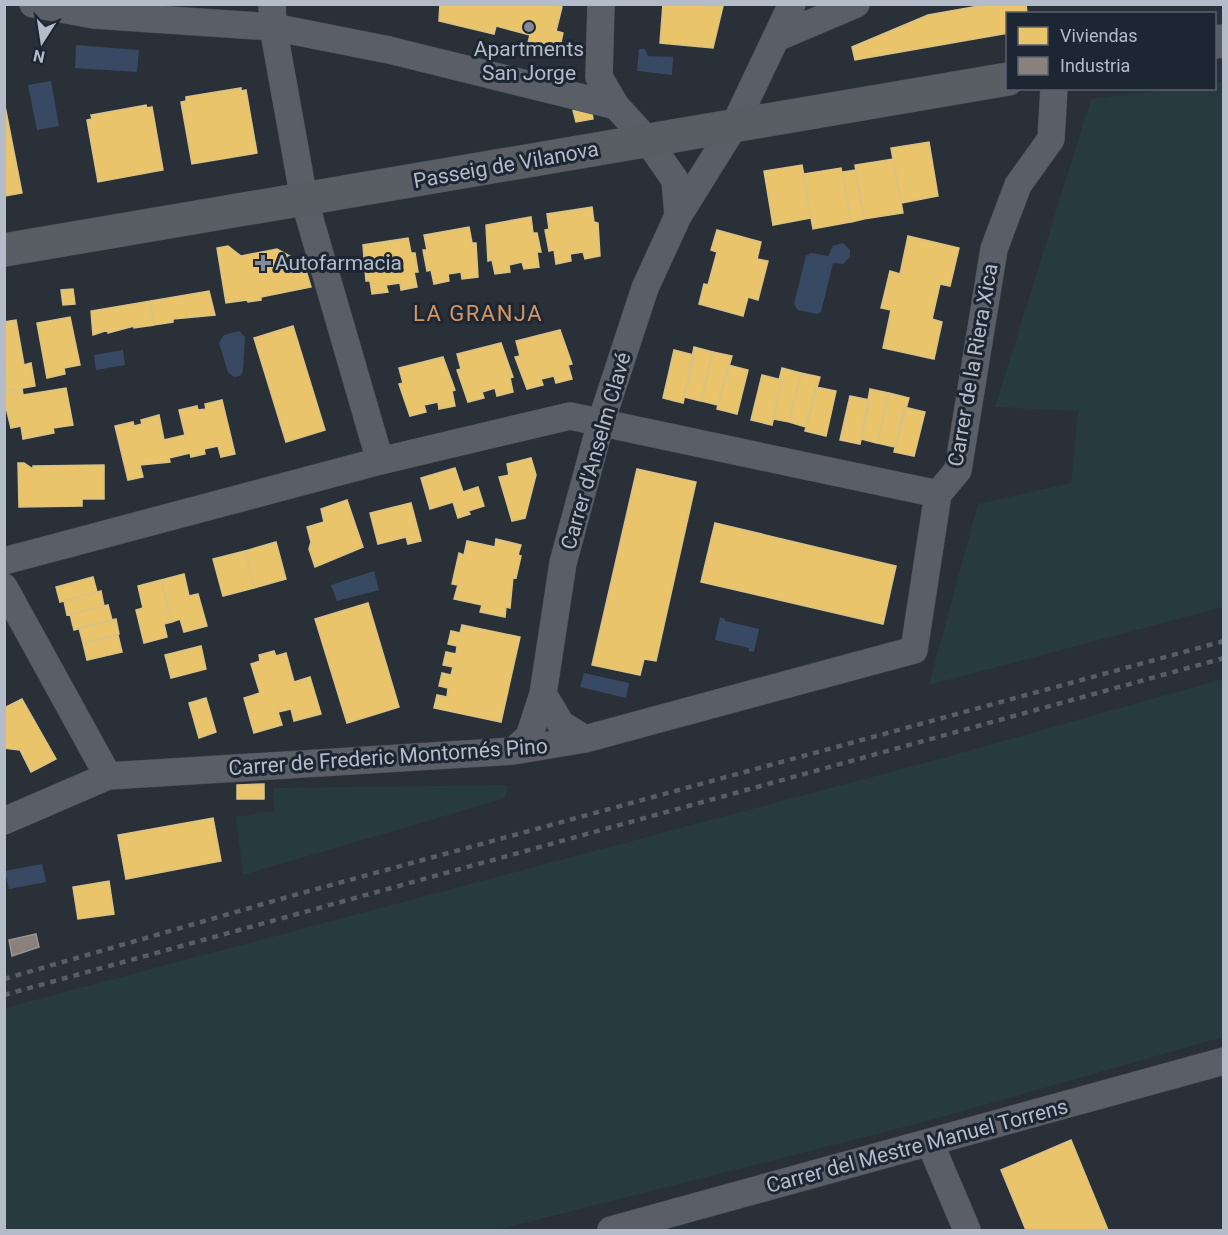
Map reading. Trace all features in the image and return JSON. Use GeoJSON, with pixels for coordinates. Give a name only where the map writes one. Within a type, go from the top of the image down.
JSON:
{"type":"FeatureCollection","features":[{"type":"Feature","properties":{"kind":"street"},"geometry":{"type":"LineString","coordinates":[[33,4],[94,15],[272,16],[389,50],[616,105]]}},
{"type":"Feature","properties":{"kind":"street","name":"Carrer d'Anselm Clavé"},"geometry":{"type":"LineString","coordinates":[[601,4],[599,77],[616,105],[648,141],[675,180],[678,216]]}},
{"type":"Feature","properties":{"kind":"street","name":"Carrer d'Anselm Clavé"},"geometry":{"type":"LineString","coordinates":[[513,751],[529,737],[543,694],[563,563],[601,422],[645,288],[678,216],[734,126],[792,4]]}},
{"type":"Feature","properties":{"kind":"street"},"geometry":{"type":"LineString","coordinates":[[776,38],[856,4]]}},
{"type":"Feature","properties":{"kind":"street"},"geometry":{"type":"LineString","coordinates":[[272,16],[304,199],[380,461]]}},
{"type":"Feature","properties":{"kind":"street","name":"Passeig de Vilanova"},"geometry":{"type":"LineString","coordinates":[[4,250],[1006,79]]}},
{"type":"Feature","properties":{"kind":"street","name":"Carrer de la Riera Xica"},"geometry":{"type":"LineString","coordinates":[[914,650],[938,494],[958,470],[994,249],[1018,185],[1051,139],[1054,90]]}},
{"type":"Feature","properties":{"kind":"street"},"geometry":{"type":"LineString","coordinates":[[4,561],[380,461],[570,416],[938,494]]}},
{"type":"Feature","properties":{"kind":"street"},"geometry":{"type":"LineString","coordinates":[[4,587],[108,776]]}},
{"type":"Feature","properties":{"kind":"street","name":"Carrer de Frederic Montornés Pino"},"geometry":{"type":"LineString","coordinates":[[4,820],[108,776],[513,751],[585,740],[914,650]]}},
{"type":"Feature","properties":{"kind":"street"},"geometry":{"type":"LineString","coordinates":[[543,694],[561,724],[585,740]]}},
{"type":"Feature","properties":{"kind":"street","name":"Carrer del Mestre Manuel Torrens"},"geometry":{"type":"LineString","coordinates":[[610,1230],[1224,1061]]}},
{"type":"Feature","properties":{"kind":"street"},"geometry":{"type":"LineString","coordinates":[[930,1143],[967,1230]]}},
{"type":"Feature","properties":{"kind":"green space"},"geometry":{"type":"Polygon","coordinates":[[[1223,82],[1223,607],[929,685],[978,504],[1071,483],[1078,411],[995,407],[1091,99],[1163,90],[1216,90],[1216,83],[1223,82]]]}},
{"type":"Feature","properties":{"kind":"green space"},"geometry":{"type":"Polygon","coordinates":[[[1223,679],[1223,1037],[928,1121],[497,1230],[5,1230],[5,1008],[943,758],[1223,679]]]}},
{"type":"Feature","properties":{"kind":"green space"},"geometry":{"type":"Polygon","coordinates":[[[507,785],[506,798],[243,875],[236,817],[274,811],[273,788],[507,785]]]}},
{"type":"Feature","properties":{"kind":"water"},"geometry":{"type":"Polygon","coordinates":[[[76,45],[139,50],[137,72],[75,68],[76,45]]]}},
{"type":"Feature","properties":{"kind":"water"},"geometry":{"type":"Polygon","coordinates":[[[639,49],[645,49],[648,56],[673,57],[672,75],[637,71],[639,49]]]}},
{"type":"Feature","properties":{"kind":"water"},"geometry":{"type":"Polygon","coordinates":[[[51,81],[59,126],[37,130],[28,85],[51,81]]]}},
{"type":"Feature","properties":{"kind":"water"},"geometry":{"type":"Polygon","coordinates":[[[843,243],[850,250],[850,257],[843,264],[833,263],[821,312],[817,314],[798,310],[794,304],[806,256],[811,253],[828,256],[833,246],[843,243]]]}},
{"type":"Feature","properties":{"kind":"water"},"geometry":{"type":"Polygon","coordinates":[[[239,331],[245,337],[243,371],[240,376],[234,377],[228,372],[219,343],[224,335],[239,331]]]}},
{"type":"Feature","properties":{"kind":"water"},"geometry":{"type":"Polygon","coordinates":[[[123,350],[125,365],[96,370],[94,355],[123,350]]]}},
{"type":"Feature","properties":{"kind":"water"},"geometry":{"type":"Polygon","coordinates":[[[374,571],[379,590],[337,601],[331,585],[374,571]]]}},
{"type":"Feature","properties":{"kind":"water"},"geometry":{"type":"Polygon","coordinates":[[[720,617],[725,621],[759,629],[754,652],[749,651],[749,648],[715,640],[720,617]]]}},
{"type":"Feature","properties":{"kind":"water"},"geometry":{"type":"Polygon","coordinates":[[[584,673],[629,683],[626,698],[580,687],[584,673]]]}},
{"type":"Feature","properties":{"kind":"water"},"geometry":{"type":"Polygon","coordinates":[[[42,864],[46,882],[9,889],[5,871],[42,864]]]}},
{"type":"Feature","properties":{"kind":"building: Viviendas","name":"Apartments San Jorge"},"geometry":{"type":"Polygon","coordinates":[[[440,4],[551,4],[562,7],[556,31],[563,33],[559,51],[528,43],[530,35],[496,26],[494,34],[439,21],[440,4]]]}},
{"type":"Feature","properties":{"kind":"building: Viviendas"},"geometry":{"type":"Polygon","coordinates":[[[663,4],[723,6],[713,48],[660,43],[663,4]]]}},
{"type":"Feature","properties":{"kind":"building: Viviendas"},"geometry":{"type":"Polygon","coordinates":[[[990,4],[1026,4],[1027,12],[1006,12],[1006,33],[855,60],[852,47],[928,15],[990,4]]]}},
{"type":"Feature","properties":{"kind":"building: Viviendas"},"geometry":{"type":"Polygon","coordinates":[[[241,88],[241,91],[246,90],[257,153],[192,164],[181,102],[186,101],[186,97],[241,88]]]}},
{"type":"Feature","properties":{"kind":"building: Viviendas"},"geometry":{"type":"Polygon","coordinates":[[[4,101],[22,193],[4,196],[4,101]]]}},
{"type":"Feature","properties":{"kind":"building: Viviendas"},"geometry":{"type":"Polygon","coordinates":[[[146,105],[147,108],[152,107],[163,170],[98,182],[87,120],[92,119],[91,115],[146,105]]]}},
{"type":"Feature","properties":{"kind":"building: Viviendas"},"geometry":{"type":"Polygon","coordinates":[[[591,107],[593,119],[576,122],[573,110],[591,107]]]}},
{"type":"Feature","properties":{"kind":"building: Viviendas"},"geometry":{"type":"Polygon","coordinates":[[[929,142],[938,196],[901,203],[891,148],[929,142]]]}},
{"type":"Feature","properties":{"kind":"building: Viviendas"},"geometry":{"type":"Polygon","coordinates":[[[893,159],[903,213],[864,219],[855,165],[893,159]]]}},
{"type":"Feature","properties":{"kind":"building: Viviendas"},"geometry":{"type":"Polygon","coordinates":[[[802,165],[811,218],[773,225],[764,171],[802,165]]]}},
{"type":"Feature","properties":{"kind":"building: Viviendas"},"geometry":{"type":"Polygon","coordinates":[[[841,168],[851,222],[813,229],[803,174],[841,168]]]}},
{"type":"Feature","properties":{"kind":"building: Viviendas"},"geometry":{"type":"Polygon","coordinates":[[[855,170],[864,219],[851,222],[842,172],[855,170]]]}},
{"type":"Feature","properties":{"kind":"building: Viviendas"},"geometry":{"type":"Polygon","coordinates":[[[592,207],[594,222],[598,223],[600,256],[585,259],[583,252],[570,254],[571,261],[556,264],[554,250],[549,251],[545,230],[549,229],[547,214],[592,207]]]}},
{"type":"Feature","properties":{"kind":"building: Viviendas"},"geometry":{"type":"Polygon","coordinates":[[[531,217],[533,233],[537,233],[541,252],[537,252],[539,267],[524,269],[522,262],[509,265],[510,272],[495,274],[492,260],[488,261],[486,225],[531,217]]]}},
{"type":"Feature","properties":{"kind":"building: Viviendas"},"geometry":{"type":"Polygon","coordinates":[[[469,227],[472,243],[476,243],[478,277],[462,279],[461,272],[448,274],[449,281],[434,284],[431,270],[427,271],[423,250],[427,250],[424,235],[469,227]]]}},
{"type":"Feature","properties":{"kind":"building: Viviendas"},"geometry":{"type":"Polygon","coordinates":[[[717,230],[761,242],[757,259],[768,261],[758,300],[748,297],[743,316],[699,304],[704,284],[708,285],[717,252],[711,250],[717,230]]]}},
{"type":"Feature","properties":{"kind":"building: Viviendas"},"geometry":{"type":"Polygon","coordinates":[[[908,236],[959,248],[950,286],[940,284],[932,319],[942,322],[934,359],[883,348],[891,310],[881,308],[890,271],[900,274],[908,236]]]}},
{"type":"Feature","properties":{"kind":"building: Viviendas"},"geometry":{"type":"Polygon","coordinates":[[[408,238],[411,253],[415,253],[418,272],[414,272],[417,287],[401,290],[400,283],[386,285],[388,292],[372,294],[370,281],[366,281],[363,245],[408,238]]]}},
{"type":"Feature","properties":{"kind":"building: Viviendas"},"geometry":{"type":"Polygon","coordinates":[[[228,246],[241,256],[277,249],[304,264],[311,287],[261,297],[261,300],[226,303],[217,248],[228,246]]]}},
{"type":"Feature","properties":{"kind":"building: Viviendas"},"geometry":{"type":"Polygon","coordinates":[[[73,289],[75,304],[63,305],[61,290],[73,289]]]}},
{"type":"Feature","properties":{"kind":"building: Viviendas"},"geometry":{"type":"Polygon","coordinates":[[[209,291],[215,315],[173,319],[173,322],[154,325],[150,301],[209,291]]]}},
{"type":"Feature","properties":{"kind":"building: Viviendas"},"geometry":{"type":"Polygon","coordinates":[[[150,301],[154,325],[134,328],[134,326],[108,333],[108,330],[93,335],[91,311],[150,301]]]}},
{"type":"Feature","properties":{"kind":"building: Viviendas"},"geometry":{"type":"Polygon","coordinates":[[[70,317],[80,365],[64,368],[65,374],[47,378],[37,323],[70,317]]]}},
{"type":"Feature","properties":{"kind":"building: Viviendas"},"geometry":{"type":"Polygon","coordinates":[[[16,320],[24,365],[31,363],[35,386],[6,391],[4,322],[16,320]]]}},
{"type":"Feature","properties":{"kind":"building: Viviendas"},"geometry":{"type":"Polygon","coordinates":[[[293,326],[325,430],[286,442],[254,338],[293,326]]]}},
{"type":"Feature","properties":{"kind":"building: Viviendas"},"geometry":{"type":"Polygon","coordinates":[[[560,330],[572,364],[568,365],[572,379],[556,383],[554,376],[541,379],[543,385],[527,389],[515,357],[520,356],[516,341],[560,330]]]}},
{"type":"Feature","properties":{"kind":"building: Viviendas"},"geometry":{"type":"Polygon","coordinates":[[[501,343],[513,377],[510,378],[513,392],[497,396],[495,388],[482,392],[484,398],[468,402],[457,370],[461,369],[457,354],[501,343]]]}},
{"type":"Feature","properties":{"kind":"building: Viviendas"},"geometry":{"type":"Polygon","coordinates":[[[694,347],[713,352],[701,401],[684,397],[694,347]]]}},
{"type":"Feature","properties":{"kind":"building: Viviendas"},"geometry":{"type":"Polygon","coordinates":[[[674,350],[694,355],[683,403],[663,398],[674,350]]]}},
{"type":"Feature","properties":{"kind":"building: Viviendas"},"geometry":{"type":"Polygon","coordinates":[[[713,352],[732,356],[718,405],[701,401],[713,352]]]}},
{"type":"Feature","properties":{"kind":"building: Viviendas"},"geometry":{"type":"Polygon","coordinates":[[[443,357],[455,390],[452,391],[455,406],[439,409],[438,402],[424,405],[426,412],[410,416],[399,384],[403,383],[399,368],[443,357]]]}},
{"type":"Feature","properties":{"kind":"building: Viviendas"},"geometry":{"type":"Polygon","coordinates":[[[728,365],[748,370],[737,414],[717,409],[728,365]]]}},
{"type":"Feature","properties":{"kind":"building: Viviendas"},"geometry":{"type":"Polygon","coordinates":[[[782,368],[801,373],[789,422],[773,419],[782,380],[779,380],[782,368]]]}},
{"type":"Feature","properties":{"kind":"building: Viviendas"},"geometry":{"type":"Polygon","coordinates":[[[801,373],[820,377],[806,427],[789,422],[801,373]]]}},
{"type":"Feature","properties":{"kind":"building: Viviendas"},"geometry":{"type":"Polygon","coordinates":[[[762,375],[782,380],[772,425],[751,420],[762,375]]]}},
{"type":"Feature","properties":{"kind":"building: Viviendas"},"geometry":{"type":"Polygon","coordinates":[[[816,387],[836,391],[826,436],[805,431],[816,387]]]}},
{"type":"Feature","properties":{"kind":"building: Viviendas"},"geometry":{"type":"Polygon","coordinates":[[[22,388],[23,395],[66,388],[73,425],[53,428],[54,433],[23,439],[21,426],[11,428],[4,399],[4,391],[22,388]]]}},
{"type":"Feature","properties":{"kind":"building: Viviendas"},"geometry":{"type":"Polygon","coordinates":[[[870,389],[889,393],[877,443],[861,439],[870,389]]]}},
{"type":"Feature","properties":{"kind":"building: Viviendas"},"geometry":{"type":"Polygon","coordinates":[[[889,393],[909,398],[895,447],[877,443],[889,393]]]}},
{"type":"Feature","properties":{"kind":"building: Viviendas"},"geometry":{"type":"Polygon","coordinates":[[[850,396],[870,400],[860,444],[840,440],[850,396]]]}},
{"type":"Feature","properties":{"kind":"building: Viviendas"},"geometry":{"type":"Polygon","coordinates":[[[222,400],[235,454],[221,457],[218,446],[204,449],[205,454],[191,457],[190,453],[169,458],[170,462],[140,465],[143,477],[128,480],[115,426],[133,422],[134,426],[142,424],[141,420],[159,415],[164,440],[185,435],[179,410],[197,406],[198,410],[206,409],[205,404],[222,400]]]}},
{"type":"Feature","properties":{"kind":"building: Viviendas"},"geometry":{"type":"Polygon","coordinates":[[[904,407],[925,412],[914,456],[894,452],[904,407]]]}},
{"type":"Feature","properties":{"kind":"building: Viviendas"},"geometry":{"type":"Polygon","coordinates":[[[531,458],[536,475],[525,518],[512,521],[499,477],[509,475],[507,464],[531,458]]]}},
{"type":"Feature","properties":{"kind":"building: Viviendas"},"geometry":{"type":"Polygon","coordinates":[[[18,463],[24,463],[33,469],[33,466],[104,465],[104,499],[82,499],[82,506],[19,507],[18,463]]]}},
{"type":"Feature","properties":{"kind":"building: Viviendas"},"geometry":{"type":"Polygon","coordinates":[[[455,468],[463,492],[478,487],[484,506],[468,511],[470,514],[458,518],[453,502],[430,509],[421,478],[455,468]]]}},
{"type":"Feature","properties":{"kind":"building: Viviendas"},"geometry":{"type":"Polygon","coordinates":[[[637,469],[696,482],[656,661],[644,659],[640,675],[592,665],[637,469]]]}},
{"type":"Feature","properties":{"kind":"building: Viviendas"},"geometry":{"type":"Polygon","coordinates":[[[347,500],[363,547],[315,567],[309,549],[311,542],[307,527],[324,522],[321,509],[347,500]]]}},
{"type":"Feature","properties":{"kind":"building: Viviendas"},"geometry":{"type":"Polygon","coordinates":[[[411,503],[421,541],[408,544],[406,537],[378,544],[370,513],[411,503]]]}},
{"type":"Feature","properties":{"kind":"building: Viviendas"},"geometry":{"type":"Polygon","coordinates":[[[715,523],[896,566],[883,624],[701,582],[715,523]]]}},
{"type":"Feature","properties":{"kind":"building: Viviendas"},"geometry":{"type":"Polygon","coordinates":[[[496,539],[521,545],[516,578],[513,577],[510,608],[506,607],[505,617],[480,612],[482,605],[454,599],[458,585],[452,584],[459,553],[464,555],[467,541],[495,547],[496,539]]]}},
{"type":"Feature","properties":{"kind":"building: Viviendas"},"geometry":{"type":"Polygon","coordinates":[[[276,542],[286,579],[254,588],[245,551],[276,542]]]}},
{"type":"Feature","properties":{"kind":"building: Viviendas"},"geometry":{"type":"Polygon","coordinates":[[[245,551],[254,588],[223,596],[213,559],[245,551]]]}},
{"type":"Feature","properties":{"kind":"building: Viviendas"},"geometry":{"type":"Polygon","coordinates":[[[184,574],[189,596],[198,594],[207,626],[184,632],[180,619],[172,622],[161,580],[184,574]]]}},
{"type":"Feature","properties":{"kind":"building: Viviendas"},"geometry":{"type":"Polygon","coordinates":[[[93,577],[97,592],[60,602],[56,587],[93,577]]]}},
{"type":"Feature","properties":{"kind":"building: Viviendas"},"geometry":{"type":"Polygon","coordinates":[[[161,580],[172,622],[164,624],[167,637],[144,643],[136,610],[143,608],[138,586],[161,580]]]}},
{"type":"Feature","properties":{"kind":"building: Viviendas"},"geometry":{"type":"Polygon","coordinates":[[[101,591],[104,606],[67,615],[64,601],[101,591]]]}},
{"type":"Feature","properties":{"kind":"building: Viviendas"},"geometry":{"type":"Polygon","coordinates":[[[368,603],[399,707],[347,723],[315,619],[368,603]]]}},
{"type":"Feature","properties":{"kind":"building: Viviendas"},"geometry":{"type":"Polygon","coordinates":[[[108,605],[112,620],[74,630],[70,614],[108,605]]]}},
{"type":"Feature","properties":{"kind":"building: Viviendas"},"geometry":{"type":"Polygon","coordinates":[[[116,619],[119,634],[83,643],[79,628],[116,619]]]}},
{"type":"Feature","properties":{"kind":"building: Viviendas"},"geometry":{"type":"Polygon","coordinates":[[[462,625],[520,637],[501,722],[434,708],[437,695],[447,697],[448,688],[439,686],[442,673],[451,675],[453,667],[443,665],[446,652],[456,654],[457,646],[448,644],[451,631],[460,633],[462,625]]]}},
{"type":"Feature","properties":{"kind":"building: Viviendas"},"geometry":{"type":"Polygon","coordinates":[[[118,635],[122,652],[87,660],[83,643],[118,635]]]}},
{"type":"Feature","properties":{"kind":"building: Viviendas"},"geometry":{"type":"Polygon","coordinates":[[[201,646],[206,669],[171,678],[165,655],[201,646]]]}},
{"type":"Feature","properties":{"kind":"building: Viviendas"},"geometry":{"type":"Polygon","coordinates":[[[274,651],[276,656],[286,653],[294,682],[310,677],[321,714],[294,721],[291,709],[278,712],[282,725],[254,733],[244,698],[260,693],[251,664],[260,661],[259,655],[274,651]]]}},
{"type":"Feature","properties":{"kind":"building: Viviendas"},"geometry":{"type":"Polygon","coordinates":[[[206,698],[216,732],[199,738],[189,703],[206,698]]]}},
{"type":"Feature","properties":{"kind":"building: Viviendas"},"geometry":{"type":"Polygon","coordinates":[[[22,699],[56,759],[31,772],[20,750],[4,748],[4,708],[22,699]]]}},
{"type":"Feature","properties":{"kind":"building: Viviendas"},"geometry":{"type":"Polygon","coordinates":[[[264,784],[264,799],[237,799],[237,785],[264,784]]]}},
{"type":"Feature","properties":{"kind":"building: Viviendas"},"geometry":{"type":"Polygon","coordinates":[[[213,818],[221,861],[126,879],[118,835],[213,818]]]}},
{"type":"Feature","properties":{"kind":"building: Viviendas"},"geometry":{"type":"Polygon","coordinates":[[[109,881],[114,914],[78,919],[73,887],[109,881]]]}},
{"type":"Feature","properties":{"kind":"building: Viviendas"},"geometry":{"type":"Polygon","coordinates":[[[1071,1140],[1108,1230],[1026,1230],[1001,1170],[1071,1140]]]}},
{"type":"Feature","properties":{"kind":"building: Industria"},"geometry":{"type":"Polygon","coordinates":[[[36,934],[39,947],[12,956],[9,940],[36,934]]]}},
{"type":"Feature","properties":{"kind":"railway"},"geometry":{"type":"LineString","coordinates":[[4,979],[291,896],[1224,641]]}},
{"type":"Feature","properties":{"kind":"railway"},"geometry":{"type":"LineString","coordinates":[[4,995],[1224,658]]}},
{"type":"Feature","properties":{"kind":"place","name":"Apartments San Jorge"},"geometry":{"type":"Point","coordinates":[529,27]}},
{"type":"Feature","properties":{"kind":"place","name":"Autofarmacia"},"geometry":{"type":"Point","coordinates":[263,263]}},
{"type":"Feature","properties":{"kind":"district","name":"LA GRANJA"},"geometry":{"type":"Point","coordinates":[478,313]}}]}
